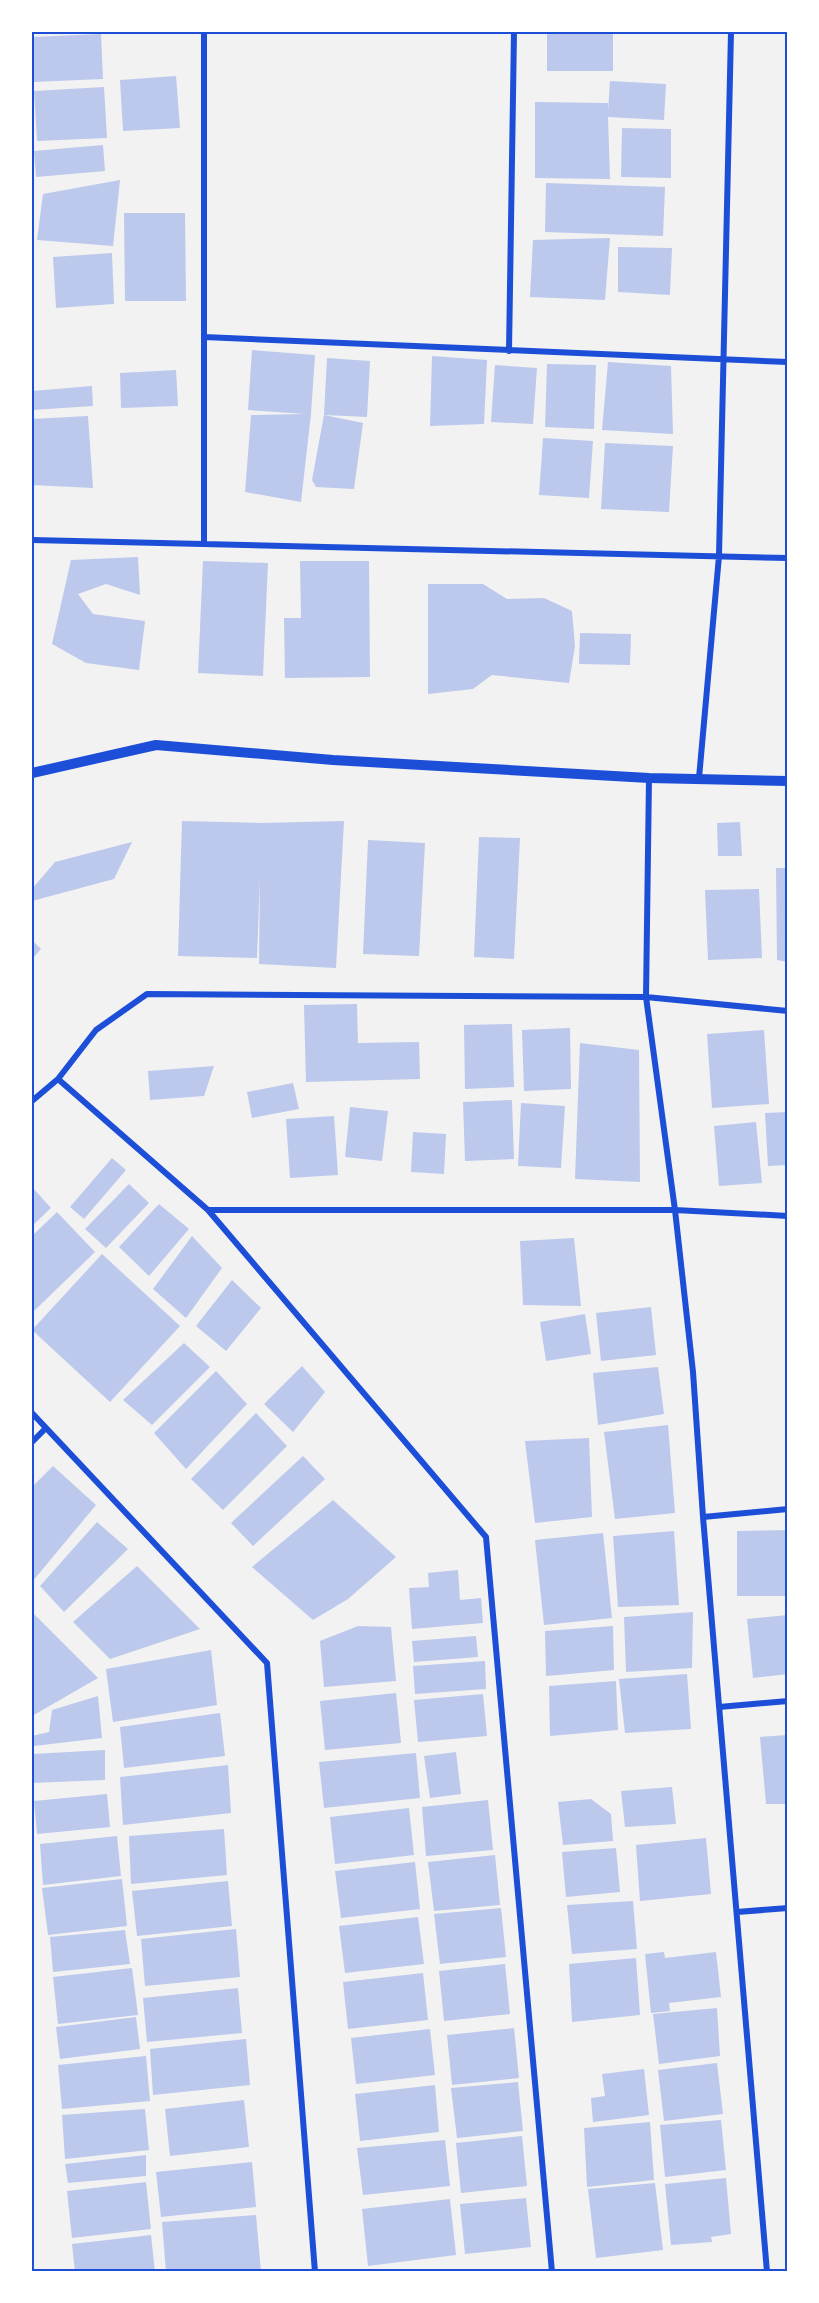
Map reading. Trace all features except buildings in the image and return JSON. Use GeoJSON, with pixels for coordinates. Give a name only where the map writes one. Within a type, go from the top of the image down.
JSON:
{"type":"FeatureCollection","features":[{"type":"Feature","properties":{"kind":"street"},"geometry":{"type":"LineString","coordinates":[[204,32],[204,544]]}},
{"type":"Feature","properties":{"kind":"street"},"geometry":{"type":"LineString","coordinates":[[509,351],[514,32]]}},
{"type":"Feature","properties":{"kind":"street"},"geometry":{"type":"LineString","coordinates":[[699,778],[719,556],[731,32]]}},
{"type":"Feature","properties":{"kind":"street"},"geometry":{"type":"LineString","coordinates":[[204,337],[788,362]]}},
{"type":"Feature","properties":{"kind":"street"},"geometry":{"type":"LineString","coordinates":[[32,540],[788,558]]}},
{"type":"Feature","properties":{"kind":"street"},"geometry":{"type":"LineString","coordinates":[[32,773],[156,745],[333,760],[649,778],[788,781]]}},
{"type":"Feature","properties":{"kind":"street"},"geometry":{"type":"LineString","coordinates":[[649,778],[646,996],[675,1210],[693,1372],[703,1517],[767,2271]]}},
{"type":"Feature","properties":{"kind":"street"},"geometry":{"type":"LineString","coordinates":[[32,1101],[58,1079],[96,1030],[147,994],[646,996],[788,1011]]}},
{"type":"Feature","properties":{"kind":"street"},"geometry":{"type":"LineString","coordinates":[[58,1079],[208,1210],[486,1537],[552,2271]]}},
{"type":"Feature","properties":{"kind":"street"},"geometry":{"type":"LineString","coordinates":[[208,1210],[675,1210],[788,1216]]}},
{"type":"Feature","properties":{"kind":"street"},"geometry":{"type":"LineString","coordinates":[[32,1413],[267,1663],[315,2271]]}},
{"type":"Feature","properties":{"kind":"street"},"geometry":{"type":"LineString","coordinates":[[32,1442],[46,1428]]}},
{"type":"Feature","properties":{"kind":"street"},"geometry":{"type":"LineString","coordinates":[[703,1517],[788,1509]]}},
{"type":"Feature","properties":{"kind":"street"},"geometry":{"type":"LineString","coordinates":[[719,1707],[788,1701]]}},
{"type":"Feature","properties":{"kind":"street"},"geometry":{"type":"LineString","coordinates":[[736,1912],[788,1908]]}}]}
